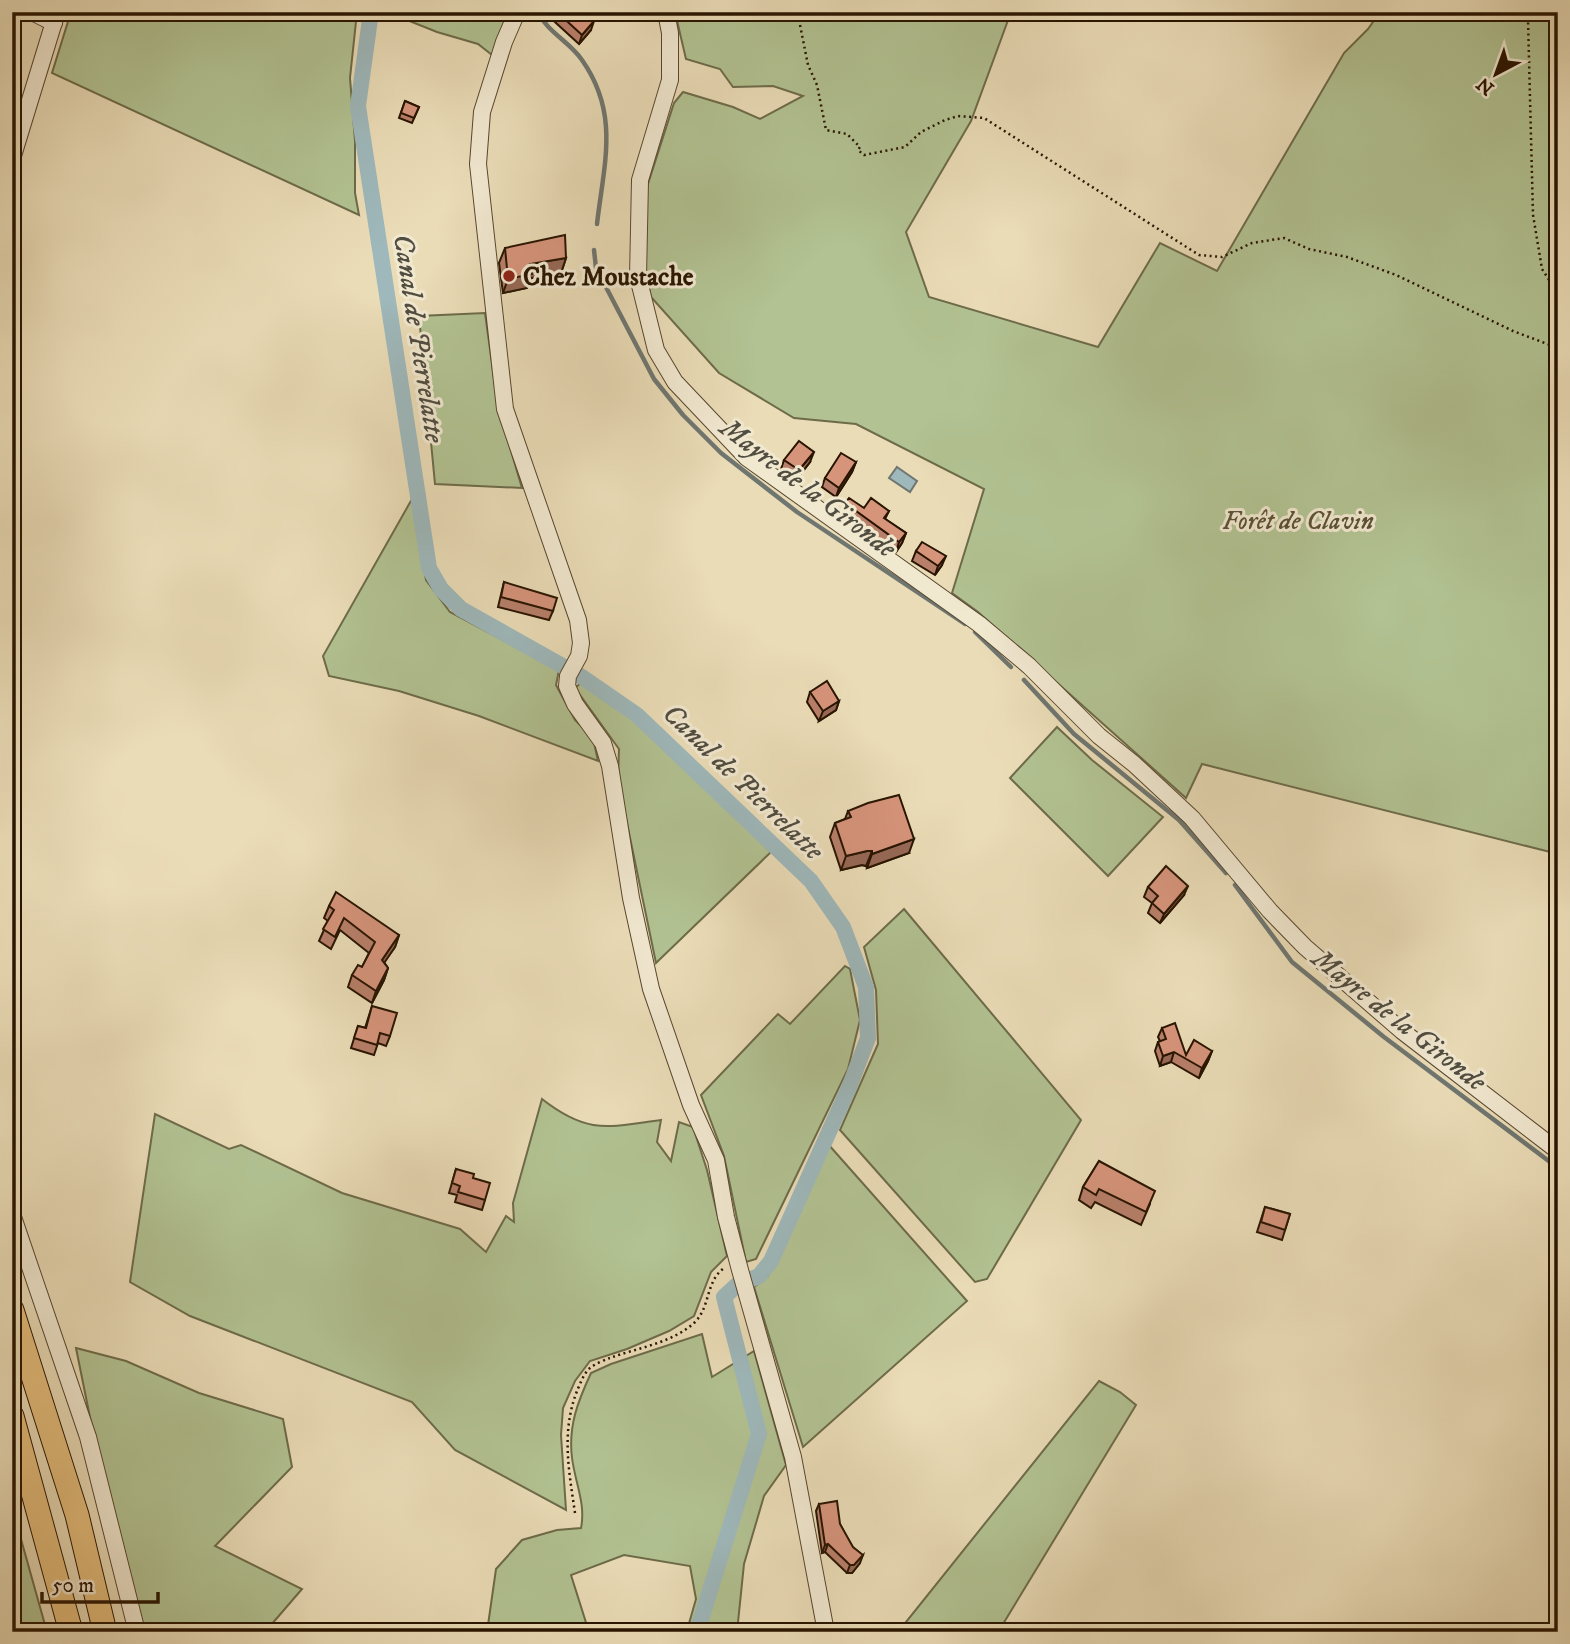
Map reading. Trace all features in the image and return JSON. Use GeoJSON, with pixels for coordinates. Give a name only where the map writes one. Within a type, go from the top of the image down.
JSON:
{"type":"FeatureCollection","features":[{"type":"Feature","properties":{"kind":"highway"},"geometry":{"type":"LineString","coordinates":[[12,1310],[77,1515],[105,1632]]}},
{"type":"Feature","properties":{"kind":"highway"},"geometry":{"type":"LineString","coordinates":[[12,1416],[71,1632]]}},
{"type":"Feature","properties":{"kind":"street"},"geometry":{"type":"LineString","coordinates":[[12,159],[56,18],[32,12]]}},
{"type":"Feature","properties":{"kind":"street"},"geometry":{"type":"LineString","coordinates":[[517,12],[504,42],[482,113],[478,164],[505,409],[578,620],[581,643],[579,656],[568,676],[566,686],[575,704],[603,743],[610,766],[631,898],[651,989],[691,1105],[716,1160],[726,1217],[793,1457],[826,1632]]}},
{"type":"Feature","properties":{"kind":"street"},"geometry":{"type":"LineString","coordinates":[[666,12],[670,33],[670,80],[640,180],[638,277],[656,350],[675,382],[747,457],[979,624],[1029,666],[1099,736],[1192,818],[1270,911],[1305,947],[1402,1031],[1558,1152]]}},
{"type":"Feature","properties":{"kind":"street"},"geometry":{"type":"LineString","coordinates":[[12,1214],[88,1437],[137,1632]]}},
{"type":"Feature","properties":{"kind":"path"},"geometry":{"type":"LineString","coordinates":[[791,12],[799,20],[826,130],[847,134],[864,155],[905,147],[920,132],[958,116],[984,118],[1199,256],[1222,257],[1252,243],[1284,238],[1309,249],[1347,257],[1396,275],[1513,331],[1558,348]]}},
{"type":"Feature","properties":{"kind":"path"},"geometry":{"type":"LineString","coordinates":[[1525,12],[1529,32],[1533,215],[1542,270],[1558,294]]}},
{"type":"Feature","properties":{"kind":"path"},"geometry":{"type":"LineString","coordinates":[[1554,289],[1558,284]]}},
{"type":"Feature","properties":{"kind":"path"},"geometry":{"type":"LineString","coordinates":[[575,1513],[566,1440],[570,1410],[581,1382],[590,1368],[681,1332],[701,1314],[715,1275],[727,1266],[739,1266]]}},
{"type":"Feature","properties":{"kind":"green space"},"geometry":{"type":"Polygon","coordinates":[[[71,12],[357,12],[350,78],[355,141],[355,193],[359,215],[52,73],[71,12]]]}},
{"type":"Feature","properties":{"kind":"green space"},"geometry":{"type":"Polygon","coordinates":[[[387,12],[511,12],[492,55],[478,44],[437,32],[387,12]]]}},
{"type":"Feature","properties":{"kind":"green space","name":"Forêt de Clavin"},"geometry":{"type":"Polygon","coordinates":[[[675,12],[1011,12],[971,121],[906,232],[929,297],[1098,347],[1160,243],[1217,271],[1344,53],[1368,29],[1380,12],[1558,12],[1558,854],[1202,764],[1186,798],[978,612],[952,593],[984,489],[856,424],[794,418],[719,373],[651,297],[642,256],[647,187],[674,103],[683,92],[733,107],[760,119],[803,96],[773,86],[733,87],[720,69],[686,59],[675,12]]]}},
{"type":"Feature","properties":{"kind":"green space"},"geometry":{"type":"Polygon","coordinates":[[[485,313],[498,407],[522,488],[435,484],[419,316],[485,313]]]}},
{"type":"Feature","properties":{"kind":"green space"},"geometry":{"type":"Polygon","coordinates":[[[412,499],[426,580],[450,612],[559,670],[556,685],[575,720],[593,738],[598,761],[479,716],[399,691],[329,676],[323,656],[412,499]]]}},
{"type":"Feature","properties":{"kind":"green space"},"geometry":{"type":"Polygon","coordinates":[[[582,682],[644,727],[771,852],[656,963],[618,780],[619,749],[575,688],[582,682]]]}},
{"type":"Feature","properties":{"kind":"green space"},"geometry":{"type":"Polygon","coordinates":[[[1057,727],[1092,760],[1163,817],[1108,876],[1010,778],[1057,727]]]}},
{"type":"Feature","properties":{"kind":"green space"},"geometry":{"type":"Polygon","coordinates":[[[904,909],[1081,1120],[987,1279],[975,1282],[840,1130],[878,1044],[876,990],[864,947],[904,909]]]}},
{"type":"Feature","properties":{"kind":"green space"},"geometry":{"type":"Polygon","coordinates":[[[845,966],[850,969],[860,1020],[848,1069],[756,1259],[746,1262],[724,1156],[701,1095],[778,1014],[790,1024],[845,966]]]}},
{"type":"Feature","properties":{"kind":"green space"},"geometry":{"type":"Polygon","coordinates":[[[542,1099],[558,1111],[599,1126],[661,1120],[657,1142],[671,1161],[679,1122],[693,1127],[707,1170],[727,1256],[711,1272],[694,1316],[669,1331],[590,1361],[575,1381],[563,1408],[561,1435],[566,1510],[455,1450],[412,1402],[190,1316],[130,1282],[155,1114],[229,1149],[241,1145],[342,1193],[460,1229],[486,1252],[506,1216],[514,1222],[513,1203],[542,1099]]]}},
{"type":"Feature","properties":{"kind":"green space"},"geometry":{"type":"Polygon","coordinates":[[[828,1144],[967,1301],[803,1447],[754,1287],[768,1276],[828,1144]]]}},
{"type":"Feature","properties":{"kind":"green space"},"geometry":{"type":"Polygon","coordinates":[[[702,1334],[712,1377],[754,1351],[786,1465],[764,1496],[744,1564],[737,1632],[689,1632],[696,1599],[690,1566],[624,1555],[571,1575],[589,1632],[487,1632],[496,1569],[522,1540],[557,1530],[581,1528],[582,1510],[572,1458],[571,1435],[578,1404],[591,1373],[702,1334]]]}},
{"type":"Feature","properties":{"kind":"green space"},"geometry":{"type":"Polygon","coordinates":[[[76,1348],[126,1361],[199,1393],[283,1419],[292,1467],[215,1546],[302,1589],[265,1632],[142,1632],[99,1462],[76,1348]]]}},
{"type":"Feature","properties":{"kind":"green space"},"geometry":{"type":"Polygon","coordinates":[[[1099,1381],[1120,1392],[1136,1405],[1000,1629],[1004,1632],[898,1632],[1099,1381]]]}},
{"type":"Feature","properties":{"kind":"green space"},"geometry":{"type":"Polygon","coordinates":[[[12,1507],[47,1632],[18,1632],[12,1597],[12,1507]]]}},
{"type":"Feature","properties":{"kind":"water"},"geometry":{"type":"Polygon","coordinates":[[[897,467],[917,481],[910,492],[889,478],[897,467]]]}},
{"type":"Feature","properties":{"kind":"building"},"geometry":{"type":"Polygon","coordinates":[[[557,12],[585,12],[594,21],[582,35],[557,12]]]}},
{"type":"Feature","properties":{"kind":"building"},"geometry":{"type":"Polygon","coordinates":[[[405,101],[419,107],[414,118],[401,113],[405,101]]]}},
{"type":"Feature","properties":{"kind":"building"},"geometry":{"type":"Polygon","coordinates":[[[565,235],[566,258],[530,264],[532,274],[508,279],[505,248],[565,235]]]}},
{"type":"Feature","properties":{"kind":"building"},"geometry":{"type":"Polygon","coordinates":[[[799,441],[814,452],[799,470],[784,460],[799,441]]]}},
{"type":"Feature","properties":{"kind":"building"},"geometry":{"type":"Polygon","coordinates":[[[841,453],[856,462],[839,488],[825,478],[841,453]]]}},
{"type":"Feature","properties":{"kind":"building"},"geometry":{"type":"Polygon","coordinates":[[[849,498],[864,508],[871,498],[889,511],[884,518],[906,533],[899,542],[845,503],[849,498]]]}},
{"type":"Feature","properties":{"kind":"building"},"geometry":{"type":"Polygon","coordinates":[[[922,542],[946,556],[938,566],[916,551],[922,542]]]}},
{"type":"Feature","properties":{"kind":"building"},"geometry":{"type":"Polygon","coordinates":[[[504,582],[557,598],[553,611],[501,597],[504,582]]]}},
{"type":"Feature","properties":{"kind":"building"},"geometry":{"type":"Polygon","coordinates":[[[827,681],[839,701],[823,711],[810,692],[827,681]]]}},
{"type":"Feature","properties":{"kind":"building"},"geometry":{"type":"Polygon","coordinates":[[[899,795],[914,839],[872,854],[872,851],[867,851],[846,856],[835,823],[851,817],[848,811],[899,795]]]}},
{"type":"Feature","properties":{"kind":"building"},"geometry":{"type":"Polygon","coordinates":[[[1166,866],[1188,886],[1164,914],[1152,903],[1158,896],[1148,887],[1166,866]]]}},
{"type":"Feature","properties":{"kind":"building"},"geometry":{"type":"Polygon","coordinates":[[[336,892],[399,935],[382,960],[388,968],[376,991],[352,975],[358,965],[362,967],[375,942],[344,918],[335,937],[323,929],[334,910],[329,906],[336,892]]]}},
{"type":"Feature","properties":{"kind":"building"},"geometry":{"type":"Polygon","coordinates":[[[372,1006],[397,1013],[390,1036],[380,1033],[377,1045],[354,1038],[358,1026],[366,1028],[372,1006]]]}},
{"type":"Feature","properties":{"kind":"building"},"geometry":{"type":"Polygon","coordinates":[[[1175,1023],[1186,1055],[1194,1040],[1212,1051],[1202,1068],[1174,1052],[1163,1056],[1158,1042],[1166,1039],[1162,1028],[1175,1023]]]}},
{"type":"Feature","properties":{"kind":"building"},"geometry":{"type":"Polygon","coordinates":[[[1099,1161],[1155,1191],[1146,1212],[1099,1189],[1096,1195],[1083,1187],[1099,1161]]]}},
{"type":"Feature","properties":{"kind":"building"},"geometry":{"type":"Polygon","coordinates":[[[456,1169],[474,1174],[473,1178],[490,1183],[485,1200],[458,1192],[460,1186],[452,1183],[456,1169]]]}},
{"type":"Feature","properties":{"kind":"building"},"geometry":{"type":"Polygon","coordinates":[[[1265,1207],[1290,1214],[1285,1230],[1261,1222],[1265,1207]]]}},
{"type":"Feature","properties":{"kind":"building"},"geometry":{"type":"Polygon","coordinates":[[[837,1501],[840,1524],[853,1547],[863,1555],[854,1565],[850,1565],[828,1544],[825,1545],[819,1504],[837,1501]]]}},
{"type":"Feature","properties":{"kind":"waterway","name":"Canal de Pierrelatte"},"geometry":{"type":"LineString","coordinates":[[371,12],[358,106],[429,568],[441,589],[461,609],[582,677],[637,715],[811,881],[843,927],[866,987],[868,1038],[850,1085],[771,1261],[759,1276],[737,1285],[724,1297],[759,1434],[697,1632]]}},
{"type":"Feature","properties":{"kind":"waterway","name":"Mayre de la Gironde"},"geometry":{"type":"LineString","coordinates":[[538,12],[547,25],[582,60],[594,80],[601,100],[606,139],[597,224]]}},
{"type":"Feature","properties":{"kind":"waterway","name":"Mayre de la Gironde"},"geometry":{"type":"LineString","coordinates":[[594,250],[596,268],[654,379],[683,415],[721,453],[797,512],[965,624]]}},
{"type":"Feature","properties":{"kind":"waterway","name":"Mayre de la Gironde"},"geometry":{"type":"LineString","coordinates":[[975,632],[1011,667]]}},
{"type":"Feature","properties":{"kind":"waterway","name":"Mayre de la Gironde"},"geometry":{"type":"LineString","coordinates":[[1024,680],[1074,734],[1179,820],[1226,873]]}},
{"type":"Feature","properties":{"kind":"waterway","name":"Mayre de la Gironde"},"geometry":{"type":"LineString","coordinates":[[1235,885],[1292,962],[1384,1037],[1558,1168]]}},
{"type":"Feature","properties":{"kind":"place","name":"Chez Moustache"},"geometry":{"type":"Point","coordinates":[509,276]}}]}
